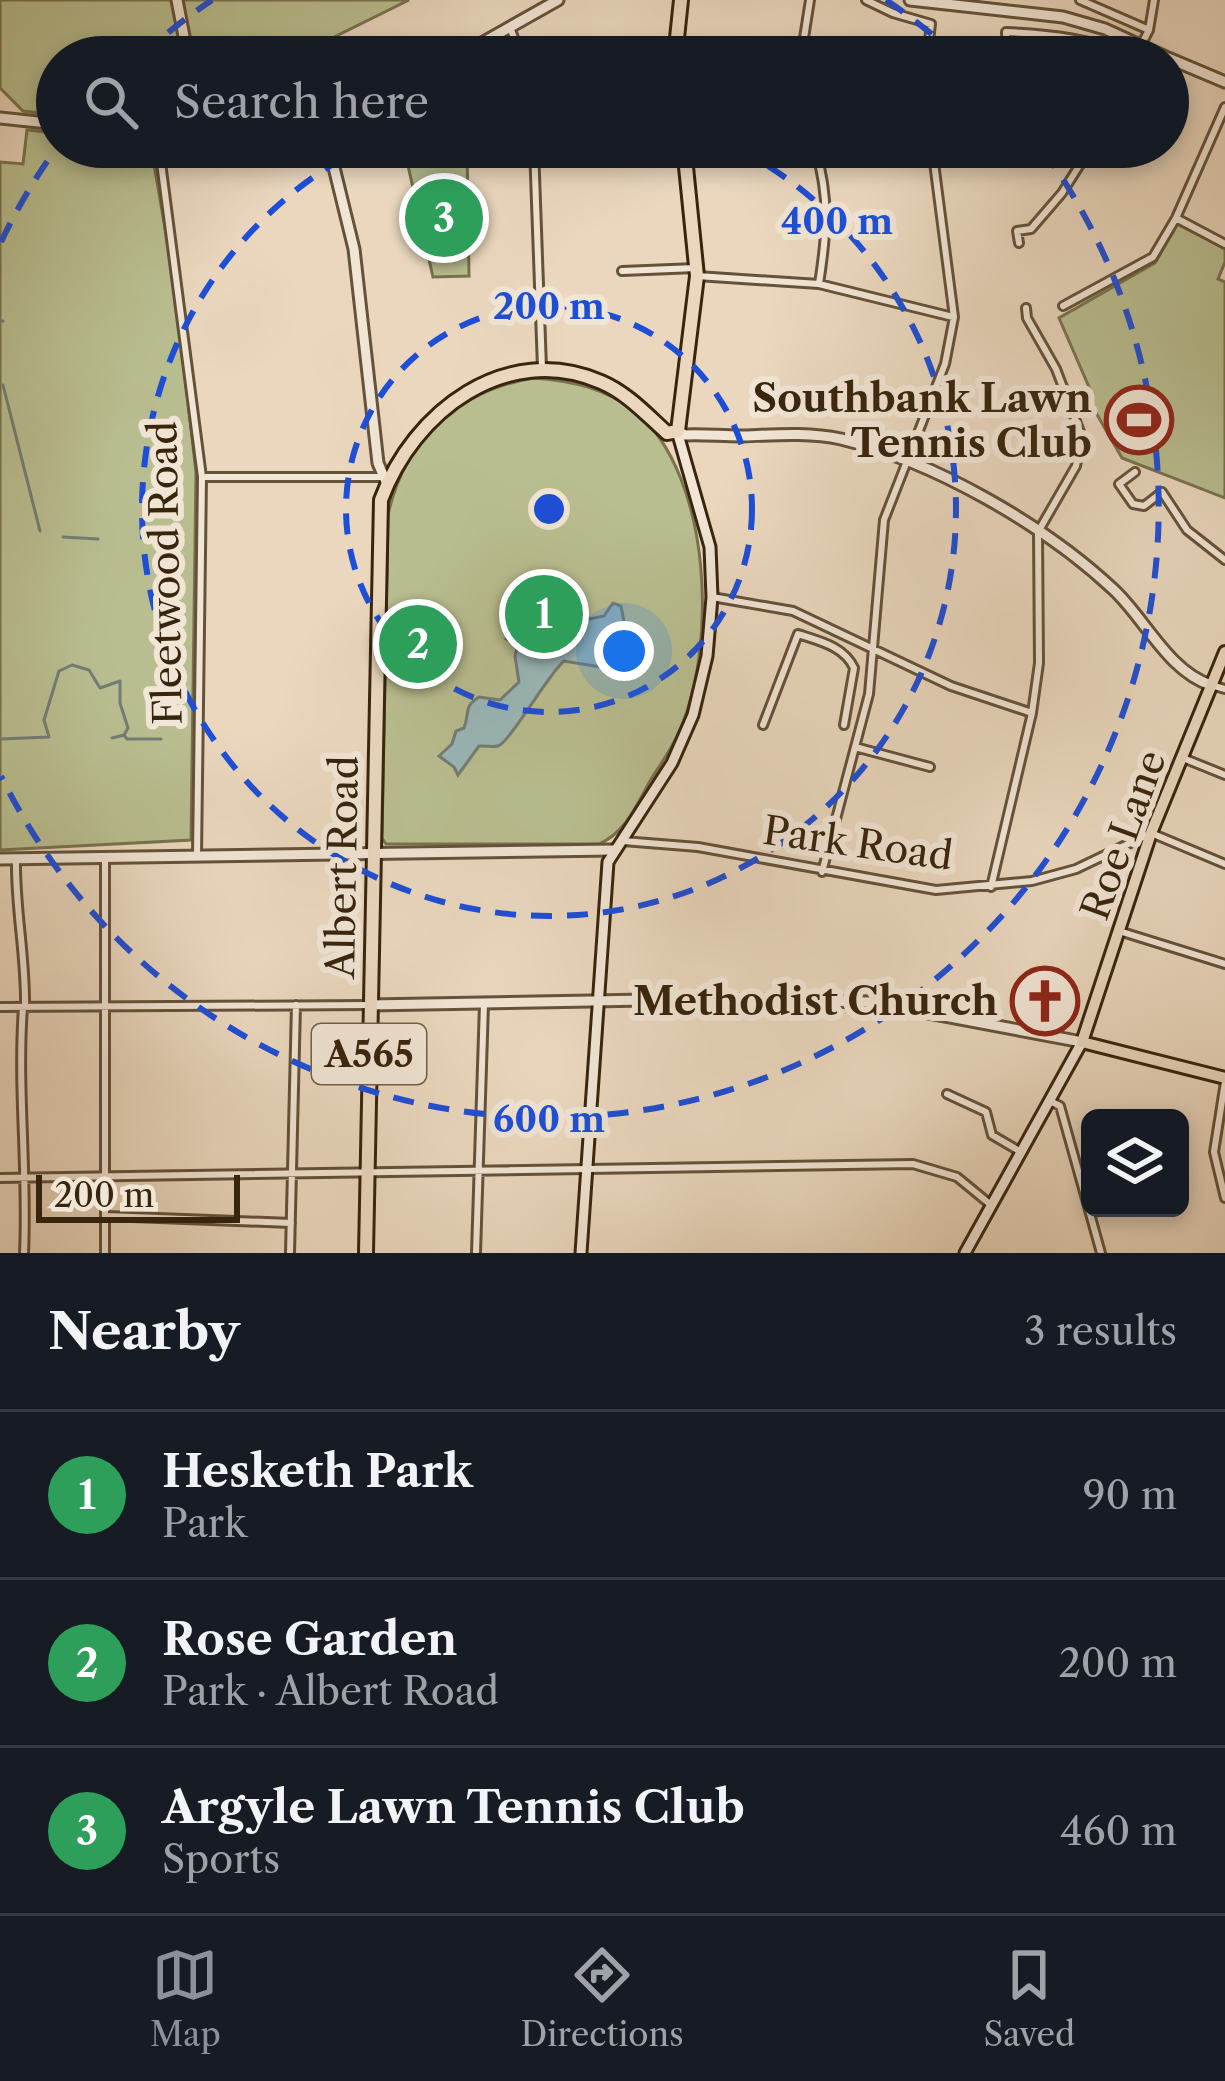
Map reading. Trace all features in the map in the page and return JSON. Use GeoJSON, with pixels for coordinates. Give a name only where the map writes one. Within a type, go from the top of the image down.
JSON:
{"type":"FeatureCollection","features":[{"type":"Feature","properties":{"kind":"highway"},"geometry":{"type":"LineString","coordinates":[[677,36],[681,0]]}},
{"type":"Feature","properties":{"kind":"highway"},"geometry":{"type":"LineString","coordinates":[[672,425],[691,343],[697,272],[686,168]]}},
{"type":"Feature","properties":{"kind":"highway","name":"A565"},"geometry":{"type":"LineString","coordinates":[[384,480],[412,440],[458,396],[503,377],[542,368],[605,383],[672,425]]}},
{"type":"Feature","properties":{"kind":"highway","name":"Albert Road"},"geometry":{"type":"LineString","coordinates":[[366,1253],[384,480]]}},
{"type":"Feature","properties":{"kind":"main road","name":"Roe Lane"},"geometry":{"type":"LineString","coordinates":[[1082,1042],[1151,833],[1225,652]]}},
{"type":"Feature","properties":{"kind":"main road"},"geometry":{"type":"LineString","coordinates":[[1082,1042],[1225,1080]]}},
{"type":"Feature","properties":{"kind":"street"},"geometry":{"type":"LineString","coordinates":[[177,0],[184,36]]}},
{"type":"Feature","properties":{"kind":"street"},"geometry":{"type":"LineString","coordinates":[[494,36],[558,0]]}},
{"type":"Feature","properties":{"kind":"street"},"geometry":{"type":"LineString","coordinates":[[804,36],[810,0]]}},
{"type":"Feature","properties":{"kind":"street"},"geometry":{"type":"LineString","coordinates":[[866,0],[893,14],[932,24],[930,36]]}},
{"type":"Feature","properties":{"kind":"street"},"geometry":{"type":"LineString","coordinates":[[910,0],[1082,21],[1119,36]]}},
{"type":"Feature","properties":{"kind":"street"},"geometry":{"type":"LineString","coordinates":[[1080,0],[1149,30]]}},
{"type":"Feature","properties":{"kind":"street"},"geometry":{"type":"LineString","coordinates":[[1147,36],[1154,0]]}},
{"type":"Feature","properties":{"kind":"street"},"geometry":{"type":"LineString","coordinates":[[510,27],[513,36]]}},
{"type":"Feature","properties":{"kind":"street"},"geometry":{"type":"LineString","coordinates":[[1006,36],[1006,32],[1058,36]]}},
{"type":"Feature","properties":{"kind":"street"},"geometry":{"type":"LineString","coordinates":[[1189,66],[1225,82]]}},
{"type":"Feature","properties":{"kind":"street"},"geometry":{"type":"LineString","coordinates":[[1064,306],[1153,257],[1176,218],[1225,107]]}},
{"type":"Feature","properties":{"kind":"street"},"geometry":{"type":"LineString","coordinates":[[0,118],[36,122]]}},
{"type":"Feature","properties":{"kind":"street","name":"Fleetwood Road"},"geometry":{"type":"LineString","coordinates":[[162,168],[202,477],[197,856]]}},
{"type":"Feature","properties":{"kind":"street"},"geometry":{"type":"LineString","coordinates":[[202,477],[384,480],[354,249],[333,168]]}},
{"type":"Feature","properties":{"kind":"street"},"geometry":{"type":"LineString","coordinates":[[535,168],[542,368]]}},
{"type":"Feature","properties":{"kind":"street"},"geometry":{"type":"LineString","coordinates":[[819,284],[828,227],[821,168]]}},
{"type":"Feature","properties":{"kind":"street"},"geometry":{"type":"LineString","coordinates":[[822,872],[869,694],[884,520],[945,364],[954,317],[935,168]]}},
{"type":"Feature","properties":{"kind":"street"},"geometry":{"type":"LineString","coordinates":[[1019,243],[1017,231],[1031,229],[1078,168]]}},
{"type":"Feature","properties":{"kind":"street"},"geometry":{"type":"LineString","coordinates":[[1176,218],[1225,244]]}},
{"type":"Feature","properties":{"kind":"street"},"geometry":{"type":"LineString","coordinates":[[622,271],[697,272],[819,284],[954,317]]}},
{"type":"Feature","properties":{"kind":"street"},"geometry":{"type":"LineString","coordinates":[[991,888],[1040,663],[1038,532],[1076,466],[1082,437],[1056,369],[1027,318],[1029,308],[1016,309]]}},
{"type":"Feature","properties":{"kind":"street"},"geometry":{"type":"LineString","coordinates":[[672,425],[697,433],[818,435],[907,461],[1038,532],[1116,592],[1189,676],[1225,689]]}},
{"type":"Feature","properties":{"kind":"street"},"geometry":{"type":"LineString","coordinates":[[581,1253],[607,871],[616,845],[638,820],[672,763],[693,715],[707,656],[710,547],[698,494],[672,425]]}},
{"type":"Feature","properties":{"kind":"street"},"geometry":{"type":"LineString","coordinates":[[379,452],[396,464]]}},
{"type":"Feature","properties":{"kind":"street"},"geometry":{"type":"LineString","coordinates":[[1135,472],[1119,484],[1132,504],[1144,506],[1162,492],[1187,530],[1225,560]]}},
{"type":"Feature","properties":{"kind":"street"},"geometry":{"type":"LineString","coordinates":[[712,597],[802,614],[950,686],[1032,713]]}},
{"type":"Feature","properties":{"kind":"street"},"geometry":{"type":"LineString","coordinates":[[763,725],[802,614]]}},
{"type":"Feature","properties":{"kind":"street"},"geometry":{"type":"LineString","coordinates":[[830,645],[838,629]]}},
{"type":"Feature","properties":{"kind":"street"},"geometry":{"type":"LineString","coordinates":[[798,634],[830,645],[851,660],[854,668],[844,724]]}},
{"type":"Feature","properties":{"kind":"street"},"geometry":{"type":"LineString","coordinates":[[846,714],[863,718]]}},
{"type":"Feature","properties":{"kind":"street"},"geometry":{"type":"LineString","coordinates":[[855,747],[930,767]]}},
{"type":"Feature","properties":{"kind":"street"},"geometry":{"type":"LineString","coordinates":[[1183,758],[1225,775]]}},
{"type":"Feature","properties":{"kind":"street"},"geometry":{"type":"LineString","coordinates":[[1151,833],[1225,864]]}},
{"type":"Feature","properties":{"kind":"street","name":"Park Road"},"geometry":{"type":"LineString","coordinates":[[0,859],[372,855],[639,845],[698,848],[935,890],[991,888],[1076,868],[1151,833]]}},
{"type":"Feature","properties":{"kind":"street"},"geometry":{"type":"LineString","coordinates":[[105,858],[105,1253]]}},
{"type":"Feature","properties":{"kind":"street"},"geometry":{"type":"LineString","coordinates":[[16,859],[24,1007],[19,1098],[24,1253]]}},
{"type":"Feature","properties":{"kind":"street"},"geometry":{"type":"LineString","coordinates":[[1119,931],[1225,964]]}},
{"type":"Feature","properties":{"kind":"street"},"geometry":{"type":"LineString","coordinates":[[0,1007],[701,999],[870,1002],[1082,1042],[965,1253]]}},
{"type":"Feature","properties":{"kind":"street"},"geometry":{"type":"LineString","coordinates":[[476,1253],[484,1004]]}},
{"type":"Feature","properties":{"kind":"street"},"geometry":{"type":"LineString","coordinates":[[290,1253],[296,1005]]}},
{"type":"Feature","properties":{"kind":"street"},"geometry":{"type":"LineString","coordinates":[[1225,1080],[1214,1153],[1225,1198]]}},
{"type":"Feature","properties":{"kind":"street"},"geometry":{"type":"LineString","coordinates":[[947,1094],[986,1112],[992,1135],[1021,1152]]}},
{"type":"Feature","properties":{"kind":"street"},"geometry":{"type":"LineString","coordinates":[[1050,1101],[1060,1106],[1101,1253]]}},
{"type":"Feature","properties":{"kind":"street"},"geometry":{"type":"LineString","coordinates":[[0,1178],[913,1164],[957,1177],[991,1205]]}},
{"type":"Feature","properties":{"kind":"street"},"geometry":{"type":"LineString","coordinates":[[106,1216],[291,1223]]}},
{"type":"Feature","properties":{"kind":"green space"},"geometry":{"type":"Polygon","coordinates":[[[0,0],[409,0],[336,36],[36,36],[36,113],[23,111],[0,88],[0,0]]]}},
{"type":"Feature","properties":{"kind":"green space"},"geometry":{"type":"Polygon","coordinates":[[[27,130],[36,131],[36,168],[155,168],[174,280],[196,472],[191,840],[0,850],[0,162],[23,164],[27,130]]]}},
{"type":"Feature","properties":{"kind":"green space"},"geometry":{"type":"Polygon","coordinates":[[[409,168],[467,168],[469,276],[433,277],[409,168]]]}},
{"type":"Feature","properties":{"kind":"green space"},"geometry":{"type":"Polygon","coordinates":[[[1177,224],[1225,248],[1218,279],[1225,282],[1225,498],[1122,458],[1088,399],[1092,394],[1059,318],[1155,263],[1177,224]]]}},
{"type":"Feature","properties":{"kind":"green space"},"geometry":{"type":"Polygon","coordinates":[[[534,378],[588,387],[626,404],[662,442],[681,478],[701,566],[699,657],[691,698],[675,740],[635,809],[616,833],[599,844],[386,844],[382,838],[388,515],[396,488],[421,442],[459,407],[507,384],[534,378]]]}},
{"type":"Feature","properties":{"kind":"water"},"geometry":{"type":"Polygon","coordinates":[[[613,603],[621,606],[625,627],[608,647],[601,667],[564,661],[504,742],[479,746],[458,775],[439,756],[452,744],[456,731],[464,728],[474,701],[479,697],[500,700],[519,682],[518,644],[506,639],[509,632],[551,618],[557,605],[571,605],[590,619],[604,616],[613,603]]]}},
{"type":"Feature","properties":{"kind":"waterway"},"geometry":{"type":"LineString","coordinates":[[3,385],[40,531]]}},
{"type":"Feature","properties":{"kind":"waterway"},"geometry":{"type":"LineString","coordinates":[[63,537],[98,539]]}},
{"type":"Feature","properties":{"kind":"waterway"},"geometry":{"type":"LineString","coordinates":[[0,739],[49,737],[44,720],[59,671],[72,665],[89,670],[100,688],[120,681],[120,703],[128,728],[124,735],[112,738]]}},
{"type":"Feature","properties":{"kind":"waterway"},"geometry":{"type":"LineString","coordinates":[[124,735],[127,739],[161,739]]}},
{"type":"Feature","properties":{"kind":"place","name":"Argyle Lawn Tennis Club"},"geometry":{"type":"Point","coordinates":[444,218]}},
{"type":"Feature","properties":{"kind":"place","name":"Southbank Lawn Tennis Club"},"geometry":{"type":"Point","coordinates":[1139,420]}},
{"type":"Feature","properties":{"kind":"place","name":"Hesketh Park"},"geometry":{"type":"Point","coordinates":[544,614]}},
{"type":"Feature","properties":{"kind":"place","name":"Rose Garden"},"geometry":{"type":"Point","coordinates":[418,644]}},
{"type":"Feature","properties":{"kind":"place","name":"Methodist Church"},"geometry":{"type":"Point","coordinates":[1045,1001]}}]}
